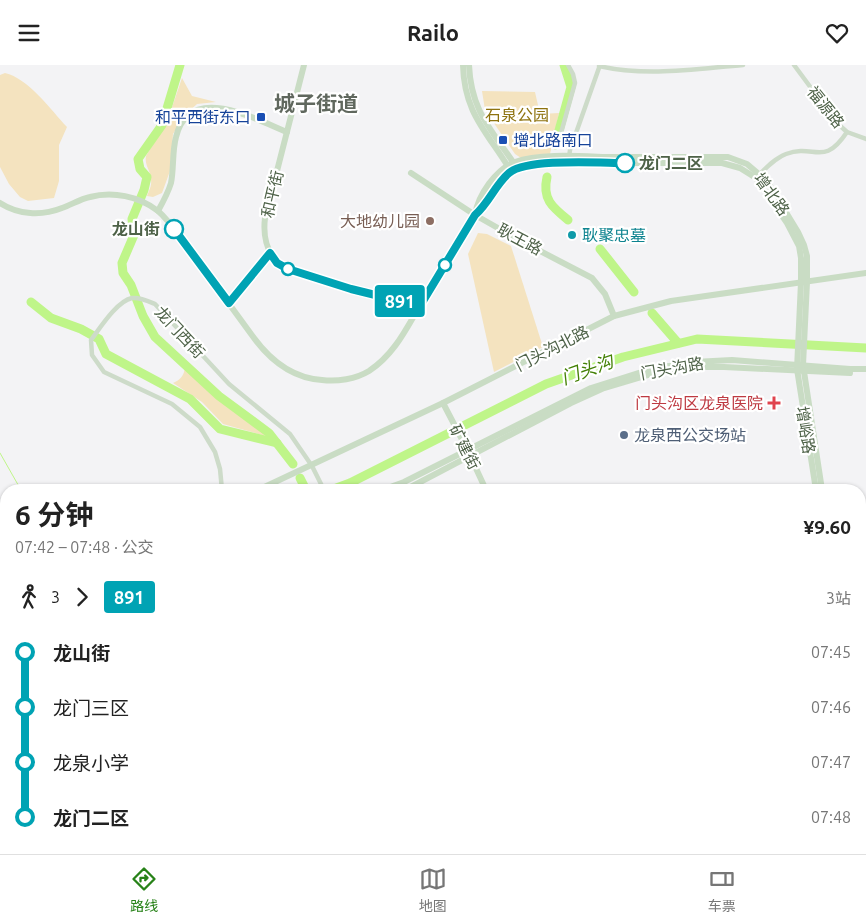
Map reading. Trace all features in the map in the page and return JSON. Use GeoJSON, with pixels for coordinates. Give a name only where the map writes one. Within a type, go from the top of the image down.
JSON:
{"type":"FeatureCollection","features":[{"type":"Feature","properties":{"kind":"street","name":"和平街"},"geometry":{"type":"LineString","coordinates":[[270,253],[264,230],[265,218],[304,65]]}},
{"type":"Feature","properties":{"kind":"street"},"geometry":{"type":"LineString","coordinates":[[463,65],[466,97],[473,114],[512,167]]}},
{"type":"Feature","properties":{"kind":"street"},"geometry":{"type":"LineString","coordinates":[[469,65],[472,95],[479,111],[512,167]]}},
{"type":"Feature","properties":{"kind":"street"},"geometry":{"type":"LineString","coordinates":[[568,65],[575,83],[561,133],[572,145]]}},
{"type":"Feature","properties":{"kind":"street"},"geometry":{"type":"LineString","coordinates":[[569,160],[572,145],[599,66],[629,72],[648,73],[743,65]]}},
{"type":"Feature","properties":{"kind":"street","name":"福源路"},"geometry":{"type":"LineString","coordinates":[[794,65],[829,114],[847,132],[866,139]]}},
{"type":"Feature","properties":{"kind":"street"},"geometry":{"type":"LineString","coordinates":[[158,211],[171,182],[176,135],[182,123],[195,111],[207,107],[228,109],[287,132]]}},
{"type":"Feature","properties":{"kind":"street"},"geometry":{"type":"LineString","coordinates":[[758,176],[784,155],[794,152],[819,153],[830,151],[838,145],[847,132]]}},
{"type":"Feature","properties":{"kind":"street","name":"增北路"},"geometry":{"type":"LineString","coordinates":[[512,167],[556,156],[569,160],[728,157],[748,164],[758,176],[799,246],[804,282],[800,367]]}},
{"type":"Feature","properties":{"kind":"street"},"geometry":{"type":"LineString","coordinates":[[0,203],[8,208],[24,213],[41,213],[60,209],[88,197],[107,194],[134,198],[149,205],[158,211],[274,361],[292,373],[314,380],[336,381],[369,371],[397,345],[475,215],[483,208],[498,183],[512,167]]}},
{"type":"Feature","properties":{"kind":"street","name":"耿王路"},"geometry":{"type":"LineString","coordinates":[[411,173],[475,215],[592,278],[604,293],[614,316]]}},
{"type":"Feature","properties":{"kind":"street"},"geometry":{"type":"LineString","coordinates":[[229,303],[270,253],[277,263],[288,269],[351,289],[420,306]]}},
{"type":"Feature","properties":{"kind":"street","name":"门头沟北路"},"geometry":{"type":"LineString","coordinates":[[272,484],[443,403],[614,316],[670,301],[866,273]]}},
{"type":"Feature","properties":{"kind":"street","name":"龙门西街"},"geometry":{"type":"LineString","coordinates":[[221,484],[220,469],[215,452],[200,427],[172,405],[104,372],[92,355],[92,340],[104,323],[124,302],[133,298],[155,304],[229,384],[290,434],[312,466],[321,484]]}},
{"type":"Feature","properties":{"kind":"street","name":"门头沟路"},"geometry":{"type":"LineString","coordinates":[[398,484],[466,447],[591,388],[651,369],[682,363],[732,360],[845,373],[866,371]]}},
{"type":"Feature","properties":{"kind":"street","name":"门头沟路"},"geometry":{"type":"LineString","coordinates":[[417,484],[571,403],[604,388],[651,374],[694,367],[800,367]]}},
{"type":"Feature","properties":{"kind":"street","name":"增峪路"},"geometry":{"type":"LineString","coordinates":[[800,367],[815,484]]}},
{"type":"Feature","properties":{"kind":"street","name":"增峪路"},"geometry":{"type":"LineString","coordinates":[[800,367],[821,484]]}},
{"type":"Feature","properties":{"kind":"street","name":"矿建街"},"geometry":{"type":"LineString","coordinates":[[443,403],[483,484]]}},
{"type":"Feature","properties":{"kind":"green space"},"geometry":{"type":"Polygon","coordinates":[[[5,73],[14,76],[31,88],[67,127],[59,145],[59,181],[54,198],[28,201],[20,197],[9,184],[0,167],[0,75],[5,73]]]}},
{"type":"Feature","properties":{"kind":"green space"},"geometry":{"type":"Polygon","coordinates":[[[182,78],[192,96],[216,102],[197,104],[185,115],[173,134],[170,171],[162,193],[153,197],[147,196],[151,182],[146,156],[168,119],[182,78]]]}},
{"type":"Feature","properties":{"kind":"green space","name":"石泉公园"},"geometry":{"type":"Polygon","coordinates":[[[482,91],[535,92],[540,114],[559,113],[550,154],[521,158],[515,154],[485,110],[482,91]]]}},
{"type":"Feature","properties":{"kind":"green space"},"geometry":{"type":"Polygon","coordinates":[[[478,233],[487,234],[511,246],[543,347],[494,372],[468,254],[478,233]]]}},
{"type":"Feature","properties":{"kind":"green space"},"geometry":{"type":"Polygon","coordinates":[[[185,367],[222,402],[269,437],[223,424],[202,402],[173,383],[178,381],[184,373],[185,367]]]}},
{"type":"Feature","properties":{"kind":"waterway"},"geometry":{"type":"LineString","coordinates":[[180,65],[162,125],[138,159],[140,169],[147,177],[144,190],[132,219],[134,235],[122,263],[123,273],[131,285],[143,316],[155,337],[219,396],[269,433],[293,464]]}},
{"type":"Feature","properties":{"kind":"waterway"},"geometry":{"type":"LineString","coordinates":[[555,145],[571,87],[564,65]]}},
{"type":"Feature","properties":{"kind":"waterway"},"geometry":{"type":"LineString","coordinates":[[547,177],[547,197],[557,211],[568,220]]}},
{"type":"Feature","properties":{"kind":"waterway"},"geometry":{"type":"LineString","coordinates":[[600,249],[634,292]]}},
{"type":"Feature","properties":{"kind":"waterway"},"geometry":{"type":"LineString","coordinates":[[31,302],[51,318],[81,329],[99,339],[106,354],[190,399],[220,429],[277,443]]}},
{"type":"Feature","properties":{"kind":"waterway"},"geometry":{"type":"LineString","coordinates":[[652,313],[678,343]]}},
{"type":"Feature","properties":{"kind":"waterway","name":"门头沟"},"geometry":{"type":"LineString","coordinates":[[347,484],[546,384],[623,357],[697,339],[866,348]]}},
{"type":"Feature","properties":{"kind":"waterway"},"geometry":{"type":"LineString","coordinates":[[0,453],[18,484]]}},
{"type":"Feature","properties":{"kind":"waterway"},"geometry":{"type":"LineString","coordinates":[[300,478],[303,484]]}},
{"type":"Feature","properties":{"kind":"bus line","name":"891"},"geometry":{"type":"LineString","coordinates":[[174,229],[229,303],[270,253],[277,263],[288,269],[351,289],[420,306],[475,215],[483,208],[498,183],[511,171],[517,168],[557,163],[625,163]]}},
{"type":"Feature","properties":{"kind":"place","name":"和平西街东口"},"geometry":{"type":"Point","coordinates":[261,117]}},
{"type":"Feature","properties":{"kind":"place","name":"增北路南口"},"geometry":{"type":"Point","coordinates":[503,140]}},
{"type":"Feature","properties":{"kind":"place","name":"龙门二区"},"geometry":{"type":"Point","coordinates":[625,163]}},
{"type":"Feature","properties":{"kind":"place","name":"大地幼儿园"},"geometry":{"type":"Point","coordinates":[430,221]}},
{"type":"Feature","properties":{"kind":"place","name":"龙山街"},"geometry":{"type":"Point","coordinates":[174,229]}},
{"type":"Feature","properties":{"kind":"place","name":"耿聚忠墓"},"geometry":{"type":"Point","coordinates":[572,235]}},
{"type":"Feature","properties":{"kind":"place","name":"门头沟区龙泉医院"},"geometry":{"type":"Point","coordinates":[774,403]}},
{"type":"Feature","properties":{"kind":"place","name":"龙泉西公交场站"},"geometry":{"type":"Point","coordinates":[624,435]}},
{"type":"Feature","properties":{"kind":"district","name":"城子街道"},"geometry":{"type":"Point","coordinates":[316,103]}}]}
